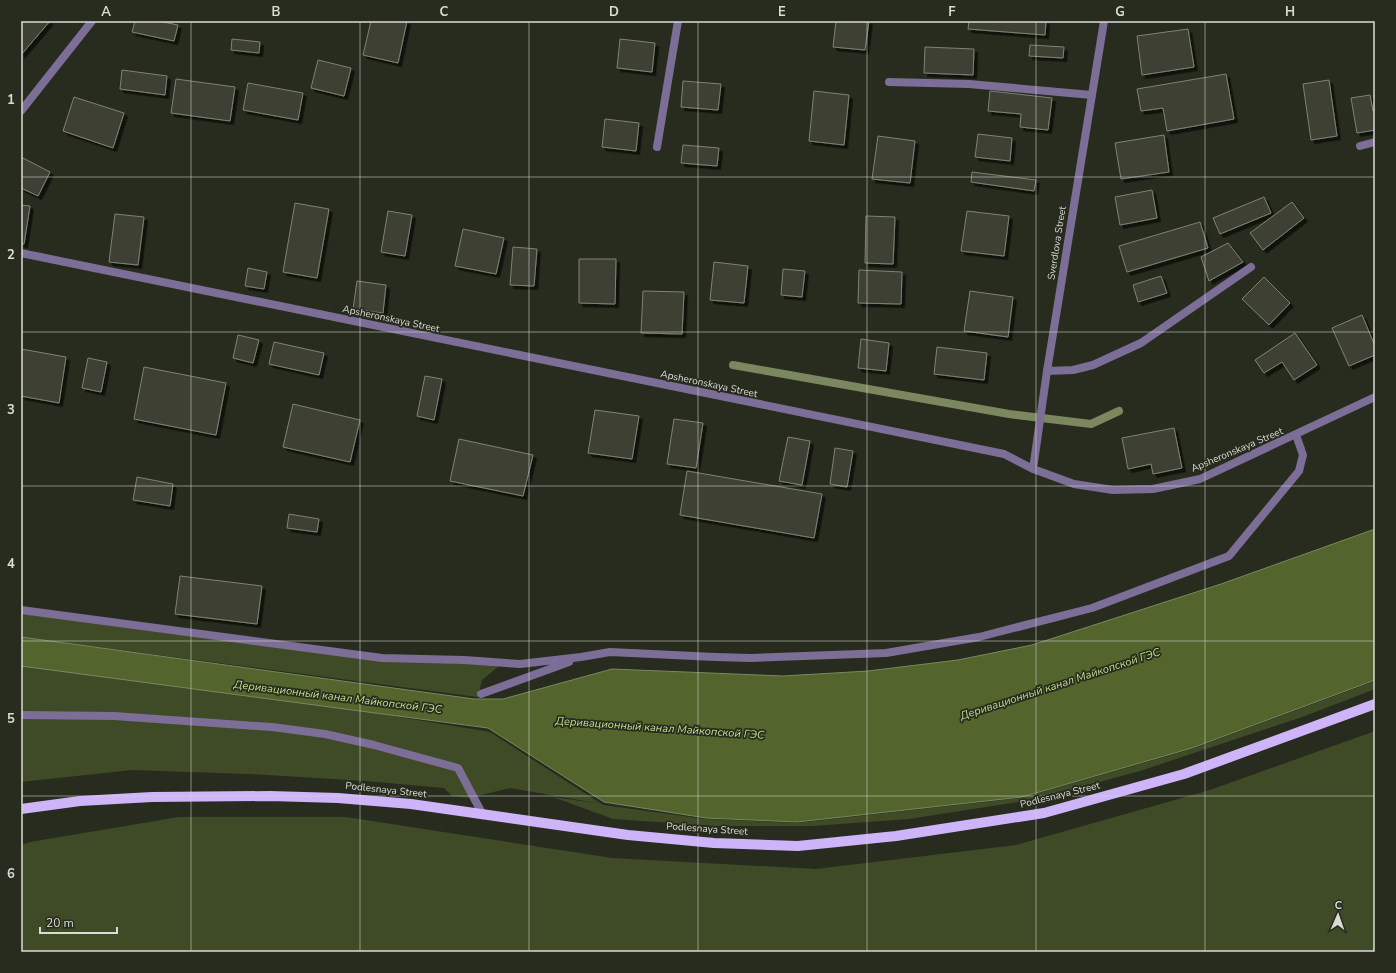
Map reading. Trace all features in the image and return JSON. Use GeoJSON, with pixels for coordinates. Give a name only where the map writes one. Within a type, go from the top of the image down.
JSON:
{"type":"FeatureCollection","features":[{"type":"Feature","properties":{"kind":"main road","name":"Podlesnaya Street"},"geometry":{"type":"LineString","coordinates":[[21,809],[80,801],[152,797],[270,796],[338,798],[396,803],[483,814],[628,835],[714,843],[798,846],[896,836],[1044,813],[1184,774],[1375,704]]}},
{"type":"Feature","properties":{"kind":"street"},"geometry":{"type":"LineString","coordinates":[[21,111],[92,21]]}},
{"type":"Feature","properties":{"kind":"street"},"geometry":{"type":"LineString","coordinates":[[657,147],[678,21]]}},
{"type":"Feature","properties":{"kind":"street","name":"Sverdlova Street"},"geometry":{"type":"LineString","coordinates":[[1033,469],[1047,371],[1104,21]]}},
{"type":"Feature","properties":{"kind":"street"},"geometry":{"type":"LineString","coordinates":[[889,82],[969,84],[1092,95]]}},
{"type":"Feature","properties":{"kind":"street"},"geometry":{"type":"LineString","coordinates":[[1360,146],[1375,142]]}},
{"type":"Feature","properties":{"kind":"street","name":"Apsheronskaya Street"},"geometry":{"type":"LineString","coordinates":[[21,253],[1004,454],[1033,469],[1074,484],[1113,490],[1153,489],[1200,479],[1375,397]]}},
{"type":"Feature","properties":{"kind":"street"},"geometry":{"type":"LineString","coordinates":[[1047,371],[1072,370],[1093,365],[1141,343],[1251,267]]}},
{"type":"Feature","properties":{"kind":"street"},"geometry":{"type":"LineString","coordinates":[[21,610],[382,658],[464,660],[520,664],[610,652],[744,658],[886,653],[979,637],[1092,608],[1229,556],[1300,471],[1303,455],[1296,435]]}},
{"type":"Feature","properties":{"kind":"street"},"geometry":{"type":"LineString","coordinates":[[481,694],[580,657]]}},
{"type":"Feature","properties":{"kind":"street"},"geometry":{"type":"LineString","coordinates":[[21,715],[114,716],[272,727],[326,734],[367,743],[458,768],[483,814]]}},
{"type":"Feature","properties":{"kind":"shaded area"},"geometry":{"type":"Polygon","coordinates":[[[21,611],[381,659],[500,665],[482,680],[478,697],[21,637],[21,611]]]}},
{"type":"Feature","properties":{"kind":"shaded area"},"geometry":{"type":"Polygon","coordinates":[[[21,665],[339,707],[490,732],[601,804],[510,788],[469,798],[452,796],[444,788],[366,781],[248,774],[132,770],[21,782],[21,665]]]}},
{"type":"Feature","properties":{"kind":"shaded area"},"geometry":{"type":"Polygon","coordinates":[[[1375,681],[1375,689],[1305,716],[1140,771],[1037,799],[909,819],[812,826],[716,826],[613,819],[553,797],[705,819],[797,823],[1021,798],[1192,749],[1375,681]]]}},
{"type":"Feature","properties":{"kind":"shaded area"},"geometry":{"type":"Polygon","coordinates":[[[1375,731],[1375,952],[21,952],[21,845],[30,842],[179,817],[346,817],[612,858],[816,869],[1016,845],[1210,790],[1375,731]]]}},
{"type":"Feature","properties":{"kind":"water","name":"Деривационный канал Майкопской ГЭС"},"geometry":{"type":"Polygon","coordinates":[[[1375,529],[1375,680],[1192,748],[1022,797],[797,822],[706,818],[604,802],[488,728],[21,666],[21,637],[474,699],[503,699],[612,669],[783,676],[868,671],[958,660],[1032,645],[1221,584],[1375,529]]]}},
{"type":"Feature","properties":{"kind":"building"},"geometry":{"type":"Polygon","coordinates":[[[21,21],[50,21],[21,55],[21,21]]]}},
{"type":"Feature","properties":{"kind":"building"},"geometry":{"type":"Polygon","coordinates":[[[135,21],[158,21],[178,25],[174,41],[132,32],[135,21]]]}},
{"type":"Feature","properties":{"kind":"building"},"geometry":{"type":"Polygon","coordinates":[[[371,21],[407,21],[398,63],[363,55],[371,21]]]}},
{"type":"Feature","properties":{"kind":"building"},"geometry":{"type":"Polygon","coordinates":[[[836,21],[869,21],[865,50],[833,47],[836,21]]]}},
{"type":"Feature","properties":{"kind":"building"},"geometry":{"type":"Polygon","coordinates":[[[969,21],[1046,21],[1045,35],[968,29],[969,21]]]}},
{"type":"Feature","properties":{"kind":"building"},"geometry":{"type":"Polygon","coordinates":[[[1188,29],[1194,67],[1142,75],[1137,36],[1188,29]]]}},
{"type":"Feature","properties":{"kind":"building"},"geometry":{"type":"Polygon","coordinates":[[[232,39],[260,42],[259,53],[231,50],[232,39]]]}},
{"type":"Feature","properties":{"kind":"building"},"geometry":{"type":"Polygon","coordinates":[[[620,39],[655,43],[652,72],[617,68],[620,39]]]}},
{"type":"Feature","properties":{"kind":"building"},"geometry":{"type":"Polygon","coordinates":[[[1030,45],[1064,47],[1063,58],[1029,56],[1030,45]]]}},
{"type":"Feature","properties":{"kind":"building"},"geometry":{"type":"Polygon","coordinates":[[[925,47],[974,49],[973,75],[924,73],[925,47]]]}},
{"type":"Feature","properties":{"kind":"building"},"geometry":{"type":"Polygon","coordinates":[[[318,60],[351,68],[344,96],[311,88],[318,60]]]}},
{"type":"Feature","properties":{"kind":"building"},"geometry":{"type":"Polygon","coordinates":[[[122,70],[167,76],[165,95],[120,89],[122,70]]]}},
{"type":"Feature","properties":{"kind":"building"},"geometry":{"type":"Polygon","coordinates":[[[1226,74],[1234,119],[1167,131],[1163,108],[1141,111],[1137,89],[1226,74]]]}},
{"type":"Feature","properties":{"kind":"building"},"geometry":{"type":"Polygon","coordinates":[[[176,79],[235,87],[230,121],[171,113],[176,79]]]}},
{"type":"Feature","properties":{"kind":"building"},"geometry":{"type":"Polygon","coordinates":[[[1329,80],[1337,136],[1311,140],[1303,84],[1329,80]]]}},
{"type":"Feature","properties":{"kind":"building"},"geometry":{"type":"Polygon","coordinates":[[[683,81],[721,84],[718,110],[681,107],[683,81]]]}},
{"type":"Feature","properties":{"kind":"building"},"geometry":{"type":"Polygon","coordinates":[[[248,83],[303,93],[298,120],[243,110],[248,83]]]}},
{"type":"Feature","properties":{"kind":"building"},"geometry":{"type":"Polygon","coordinates":[[[814,91],[849,95],[844,145],[809,141],[814,91]]]}},
{"type":"Feature","properties":{"kind":"building"},"geometry":{"type":"Polygon","coordinates":[[[990,91],[1052,98],[1048,130],[1020,127],[1021,114],[988,111],[990,91]]]}},
{"type":"Feature","properties":{"kind":"building"},"geometry":{"type":"Polygon","coordinates":[[[1370,95],[1373,111],[1375,110],[1375,130],[1357,133],[1351,98],[1370,95]]]}},
{"type":"Feature","properties":{"kind":"building"},"geometry":{"type":"Polygon","coordinates":[[[74,97],[124,113],[113,148],[63,131],[74,97]]]}},
{"type":"Feature","properties":{"kind":"building"},"geometry":{"type":"Polygon","coordinates":[[[605,119],[639,123],[636,151],[602,147],[605,119]]]}},
{"type":"Feature","properties":{"kind":"building"},"geometry":{"type":"Polygon","coordinates":[[[978,134],[1012,138],[1010,161],[975,157],[978,134]]]}},
{"type":"Feature","properties":{"kind":"building"},"geometry":{"type":"Polygon","coordinates":[[[1164,135],[1169,172],[1121,179],[1115,143],[1164,135]]]}},
{"type":"Feature","properties":{"kind":"building"},"geometry":{"type":"Polygon","coordinates":[[[878,136],[915,141],[910,183],[872,179],[878,136]]]}},
{"type":"Feature","properties":{"kind":"building"},"geometry":{"type":"Polygon","coordinates":[[[683,145],[719,148],[717,166],[681,163],[683,145]]]}},
{"type":"Feature","properties":{"kind":"building"},"geometry":{"type":"Polygon","coordinates":[[[21,157],[50,172],[38,196],[21,188],[21,157]]]}},
{"type":"Feature","properties":{"kind":"building"},"geometry":{"type":"Polygon","coordinates":[[[972,172],[1036,180],[1034,191],[971,182],[972,172]]]}},
{"type":"Feature","properties":{"kind":"building"},"geometry":{"type":"Polygon","coordinates":[[[1152,190],[1157,218],[1120,225],[1115,197],[1152,190]]]}},
{"type":"Feature","properties":{"kind":"building"},"geometry":{"type":"Polygon","coordinates":[[[1264,197],[1271,213],[1220,234],[1213,218],[1264,197]]]}},
{"type":"Feature","properties":{"kind":"building"},"geometry":{"type":"Polygon","coordinates":[[[1292,202],[1304,218],[1263,250],[1250,233],[1292,202]]]}},
{"type":"Feature","properties":{"kind":"building"},"geometry":{"type":"Polygon","coordinates":[[[295,203],[329,209],[317,278],[283,272],[295,203]]]}},
{"type":"Feature","properties":{"kind":"building"},"geometry":{"type":"Polygon","coordinates":[[[21,205],[30,206],[24,244],[21,244],[21,205]]]}},
{"type":"Feature","properties":{"kind":"building"},"geometry":{"type":"Polygon","coordinates":[[[388,211],[412,215],[405,256],[381,252],[388,211]]]}},
{"type":"Feature","properties":{"kind":"building"},"geometry":{"type":"Polygon","coordinates":[[[967,211],[1009,216],[1004,256],[961,251],[967,211]]]}},
{"type":"Feature","properties":{"kind":"building"},"geometry":{"type":"Polygon","coordinates":[[[115,214],[144,217],[138,265],[109,262],[115,214]]]}},
{"type":"Feature","properties":{"kind":"building"},"geometry":{"type":"Polygon","coordinates":[[[866,216],[895,217],[893,264],[865,263],[866,216]]]}},
{"type":"Feature","properties":{"kind":"building"},"geometry":{"type":"Polygon","coordinates":[[[1200,222],[1208,248],[1127,272],[1119,246],[1200,222]]]}},
{"type":"Feature","properties":{"kind":"building"},"geometry":{"type":"Polygon","coordinates":[[[463,229],[504,238],[496,274],[455,266],[463,229]]]}},
{"type":"Feature","properties":{"kind":"building"},"geometry":{"type":"Polygon","coordinates":[[[1228,243],[1243,262],[1209,281],[1201,257],[1228,243]]]}},
{"type":"Feature","properties":{"kind":"building"},"geometry":{"type":"Polygon","coordinates":[[[513,247],[537,249],[534,286],[510,285],[513,247]]]}},
{"type":"Feature","properties":{"kind":"building"},"geometry":{"type":"Polygon","coordinates":[[[579,259],[616,259],[615,304],[579,303],[579,259]]]}},
{"type":"Feature","properties":{"kind":"building"},"geometry":{"type":"Polygon","coordinates":[[[714,262],[748,266],[744,303],[710,300],[714,262]]]}},
{"type":"Feature","properties":{"kind":"building"},"geometry":{"type":"Polygon","coordinates":[[[248,268],[267,272],[264,289],[245,286],[248,268]]]}},
{"type":"Feature","properties":{"kind":"building"},"geometry":{"type":"Polygon","coordinates":[[[783,269],[805,271],[802,297],[781,295],[783,269]]]}},
{"type":"Feature","properties":{"kind":"building"},"geometry":{"type":"Polygon","coordinates":[[[859,270],[902,272],[901,304],[858,303],[859,270]]]}},
{"type":"Feature","properties":{"kind":"building"},"geometry":{"type":"Polygon","coordinates":[[[1161,276],[1167,293],[1138,302],[1133,285],[1161,276]]]}},
{"type":"Feature","properties":{"kind":"building"},"geometry":{"type":"Polygon","coordinates":[[[1264,277],[1290,303],[1269,325],[1242,299],[1264,277]]]}},
{"type":"Feature","properties":{"kind":"building"},"geometry":{"type":"Polygon","coordinates":[[[357,281],[386,285],[383,313],[353,309],[357,281]]]}},
{"type":"Feature","properties":{"kind":"building"},"geometry":{"type":"Polygon","coordinates":[[[643,291],[684,292],[682,334],[641,333],[643,291]]]}},
{"type":"Feature","properties":{"kind":"building"},"geometry":{"type":"Polygon","coordinates":[[[970,291],[1013,297],[1008,337],[964,331],[970,291]]]}},
{"type":"Feature","properties":{"kind":"building"},"geometry":{"type":"Polygon","coordinates":[[[1362,315],[1375,346],[1375,355],[1349,366],[1332,328],[1362,315]]]}},
{"type":"Feature","properties":{"kind":"building"},"geometry":{"type":"Polygon","coordinates":[[[1295,333],[1317,365],[1294,380],[1282,362],[1264,373],[1255,360],[1295,333]]]}},
{"type":"Feature","properties":{"kind":"building"},"geometry":{"type":"Polygon","coordinates":[[[238,335],[259,340],[253,363],[233,358],[238,335]]]}},
{"type":"Feature","properties":{"kind":"building"},"geometry":{"type":"Polygon","coordinates":[[[861,339],[889,343],[886,371],[858,368],[861,339]]]}},
{"type":"Feature","properties":{"kind":"building"},"geometry":{"type":"Polygon","coordinates":[[[274,342],[324,353],[319,375],[269,364],[274,342]]]}},
{"type":"Feature","properties":{"kind":"building"},"geometry":{"type":"Polygon","coordinates":[[[937,347],[987,353],[984,380],[934,374],[937,347]]]}},
{"type":"Feature","properties":{"kind":"building"},"geometry":{"type":"Polygon","coordinates":[[[21,349],[66,357],[59,403],[21,396],[21,349]]]}},
{"type":"Feature","properties":{"kind":"building"},"geometry":{"type":"Polygon","coordinates":[[[88,358],[107,362],[101,392],[82,388],[88,358]]]}},
{"type":"Feature","properties":{"kind":"building"},"geometry":{"type":"Polygon","coordinates":[[[144,367],[226,383],[216,435],[134,419],[144,367]]]}},
{"type":"Feature","properties":{"kind":"building"},"geometry":{"type":"Polygon","coordinates":[[[425,376],[442,379],[434,420],[417,416],[425,376]]]}},
{"type":"Feature","properties":{"kind":"building"},"geometry":{"type":"Polygon","coordinates":[[[293,404],[360,420],[350,462],[283,447],[293,404]]]}},
{"type":"Feature","properties":{"kind":"building"},"geometry":{"type":"Polygon","coordinates":[[[595,410],[639,416],[632,459],[588,453],[595,410]]]}},
{"type":"Feature","properties":{"kind":"building"},"geometry":{"type":"Polygon","coordinates":[[[674,419],[703,423],[696,468],[667,464],[674,419]]]}},
{"type":"Feature","properties":{"kind":"building"},"geometry":{"type":"Polygon","coordinates":[[[1174,428],[1182,468],[1153,474],[1151,464],[1128,469],[1122,438],[1174,428]]]}},
{"type":"Feature","properties":{"kind":"building"},"geometry":{"type":"Polygon","coordinates":[[[788,437],[810,441],[802,485],[779,481],[788,437]]]}},
{"type":"Feature","properties":{"kind":"building"},"geometry":{"type":"Polygon","coordinates":[[[459,439],[533,455],[523,496],[450,481],[459,439]]]}},
{"type":"Feature","properties":{"kind":"building"},"geometry":{"type":"Polygon","coordinates":[[[835,448],[853,451],[847,487],[830,484],[835,448]]]}},
{"type":"Feature","properties":{"kind":"building"},"geometry":{"type":"Polygon","coordinates":[[[687,471],[822,494],[814,538],[680,515],[687,471]]]}},
{"type":"Feature","properties":{"kind":"building"},"geometry":{"type":"Polygon","coordinates":[[[137,477],[173,484],[170,506],[133,500],[137,477]]]}},
{"type":"Feature","properties":{"kind":"building"},"geometry":{"type":"Polygon","coordinates":[[[289,514],[319,519],[317,532],[287,528],[289,514]]]}},
{"type":"Feature","properties":{"kind":"building"},"geometry":{"type":"Polygon","coordinates":[[[180,576],[262,586],[257,624],[175,614],[180,576]]]}},
{"type":"Feature","properties":{"kind":"waterway"},"geometry":{"type":"LineString","coordinates":[[733,365],[1009,414],[1091,424],[1119,411]]}}]}
